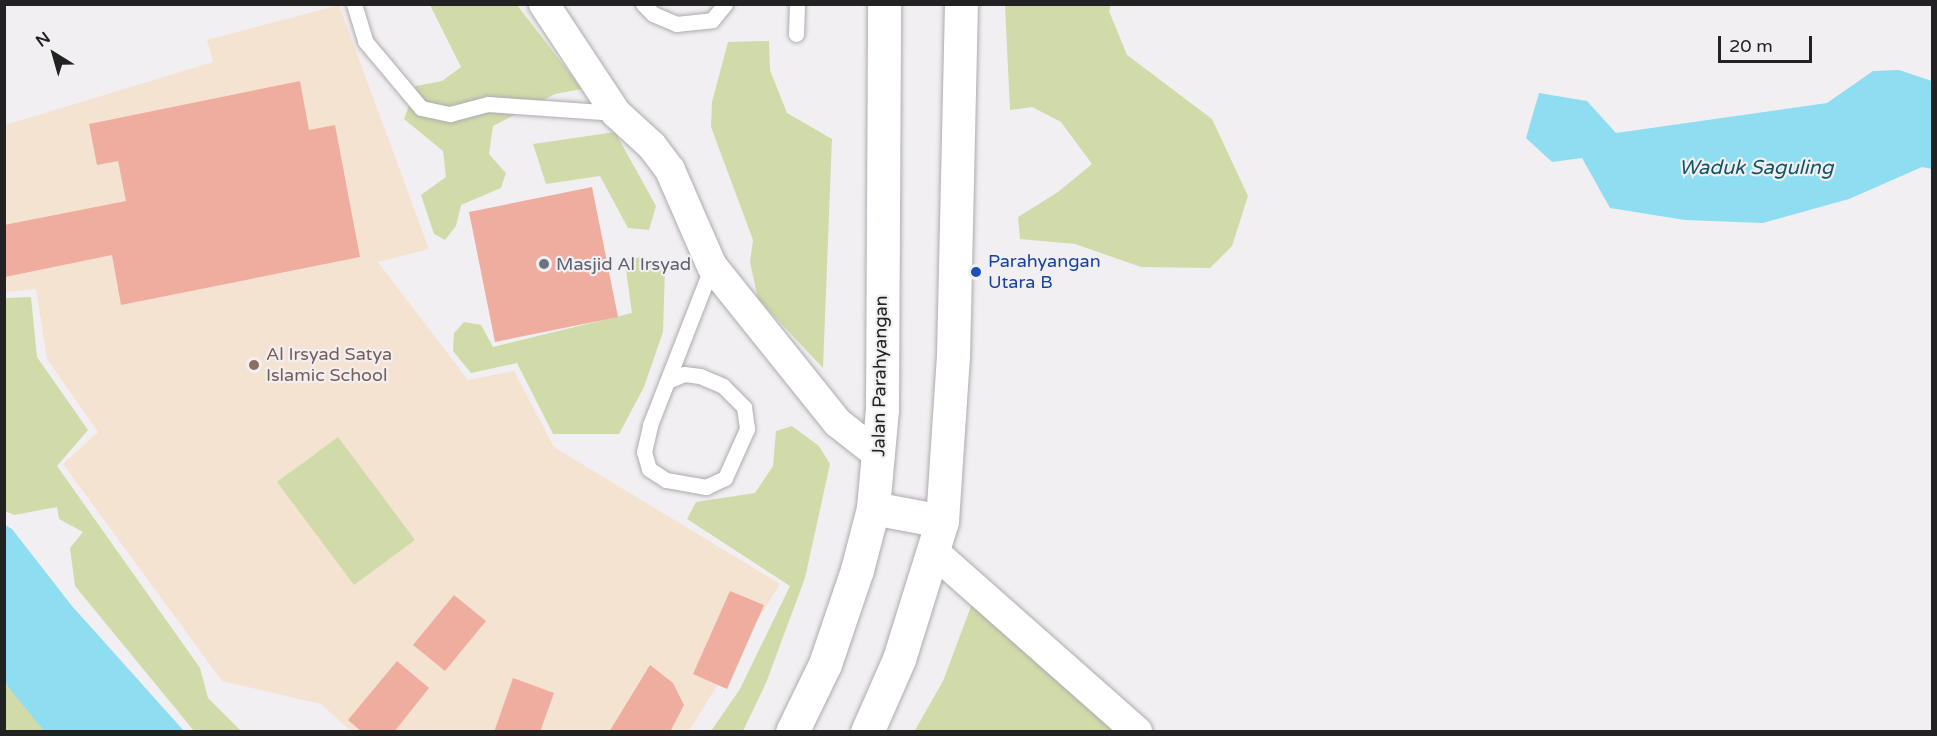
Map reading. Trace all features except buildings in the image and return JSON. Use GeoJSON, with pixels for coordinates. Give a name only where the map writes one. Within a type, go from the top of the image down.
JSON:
{"type":"FeatureCollection","features":[{"type":"Feature","properties":{"kind":"main road","name":"Jalan Parahyangan"},"geometry":{"type":"LineString","coordinates":[[792,732],[825,664],[857,570],[873,508],[879,456],[884,4]]}},
{"type":"Feature","properties":{"kind":"main road"},"geometry":{"type":"LineString","coordinates":[[867,732],[899,659],[935,553],[942,521],[953,356],[961,4]]}},
{"type":"Feature","properties":{"kind":"main road"},"geometry":{"type":"LineString","coordinates":[[873,508],[942,521]]}},
{"type":"Feature","properties":{"kind":"street"},"geometry":{"type":"LineString","coordinates":[[544,4],[616,113],[652,146],[670,170],[712,266],[838,423],[879,456]]}},
{"type":"Feature","properties":{"kind":"street"},"geometry":{"type":"LineString","coordinates":[[935,553],[1137,732]]}},
{"type":"Feature","properties":{"kind":"lane"},"geometry":{"type":"LineString","coordinates":[[354,4],[365,41],[402,90],[421,108],[450,114],[488,104],[616,113]]}},
{"type":"Feature","properties":{"kind":"lane"},"geometry":{"type":"LineString","coordinates":[[643,4],[653,14],[675,24],[712,20],[725,4]]}},
{"type":"Feature","properties":{"kind":"lane"},"geometry":{"type":"LineString","coordinates":[[796,34],[797,4]]}},
{"type":"Feature","properties":{"kind":"lane"},"geometry":{"type":"LineString","coordinates":[[670,380],[684,374],[700,376],[723,386],[744,407],[747,429],[725,478],[706,487],[666,480],[649,469],[644,452],[648,434],[712,266]]}},
{"type":"Feature","properties":{"kind":"shaded area","name":"Al Irsyad Satya Islamic School"},"geometry":{"type":"Polygon","coordinates":[[[339,5],[429,249],[378,262],[468,380],[514,371],[554,447],[780,584],[689,731],[351,731],[321,704],[222,681],[63,464],[98,432],[47,359],[36,289],[5,292],[5,125],[213,62],[207,40],[339,5]]]}},
{"type":"Feature","properties":{"kind":"green space"},"geometry":{"type":"Polygon","coordinates":[[[430,5],[517,5],[582,89],[555,94],[493,126],[489,154],[506,173],[501,188],[461,205],[456,226],[445,240],[434,234],[421,195],[446,177],[443,151],[404,119],[416,86],[442,81],[461,67],[430,5]]]}},
{"type":"Feature","properties":{"kind":"green space"},"geometry":{"type":"Polygon","coordinates":[[[1005,5],[1111,5],[1109,11],[1127,55],[1212,119],[1248,196],[1232,246],[1210,268],[1141,267],[1075,244],[1020,239],[1018,217],[1058,192],[1092,164],[1061,122],[1032,107],[1010,110],[1005,5]]]}},
{"type":"Feature","properties":{"kind":"green space"},"geometry":{"type":"Polygon","coordinates":[[[769,41],[770,70],[787,113],[832,139],[823,368],[758,299],[750,262],[753,240],[711,127],[712,102],[728,42],[769,41]]]}},
{"type":"Feature","properties":{"kind":"green space"},"geometry":{"type":"Polygon","coordinates":[[[615,132],[656,206],[649,230],[628,228],[600,176],[546,184],[533,144],[615,132]]]}},
{"type":"Feature","properties":{"kind":"green space"},"geometry":{"type":"Polygon","coordinates":[[[639,257],[665,270],[663,332],[644,387],[619,434],[553,434],[517,363],[471,373],[453,351],[454,333],[464,322],[481,325],[493,347],[632,313],[625,263],[639,257]]]}},
{"type":"Feature","properties":{"kind":"green space"},"geometry":{"type":"Polygon","coordinates":[[[31,297],[37,357],[88,430],[57,466],[200,668],[208,698],[241,731],[194,731],[75,586],[70,548],[83,532],[59,519],[57,507],[14,515],[5,511],[5,298],[31,297]]]}},
{"type":"Feature","properties":{"kind":"green space"},"geometry":{"type":"Polygon","coordinates":[[[792,426],[819,446],[830,464],[805,578],[766,683],[743,731],[711,731],[740,689],[790,586],[687,519],[696,502],[755,493],[773,466],[776,431],[792,426]]]}},
{"type":"Feature","properties":{"kind":"green space"},"geometry":{"type":"Polygon","coordinates":[[[338,437],[415,540],[354,585],[277,482],[338,437]]]}},
{"type":"Feature","properties":{"kind":"green space"},"geometry":{"type":"Polygon","coordinates":[[[973,601],[1117,732],[914,732],[943,681],[973,601]]]}},
{"type":"Feature","properties":{"kind":"green space"},"geometry":{"type":"Polygon","coordinates":[[[4,683],[23,701],[44,731],[5,731],[4,683]]]}},
{"type":"Feature","properties":{"kind":"water","name":"Waduk Saguling"},"geometry":{"type":"Polygon","coordinates":[[[1899,70],[1932,81],[1932,169],[1922,167],[1849,199],[1763,223],[1685,220],[1610,208],[1582,158],[1552,162],[1526,138],[1539,93],[1587,101],[1616,133],[1827,103],[1873,71],[1899,70]]]}},
{"type":"Feature","properties":{"kind":"water"},"geometry":{"type":"Polygon","coordinates":[[[5,525],[12,529],[72,606],[184,731],[44,731],[5,683],[5,525]]]}},
{"type":"Feature","properties":{"kind":"place","name":"Masjid Al Irsyad"},"geometry":{"type":"Point","coordinates":[544,264]}},
{"type":"Feature","properties":{"kind":"place","name":"Parahyangan Utara B"},"geometry":{"type":"Point","coordinates":[976,272]}},
{"type":"Feature","properties":{"kind":"place","name":"Al Irsyad Satya Islamic School"},"geometry":{"type":"Point","coordinates":[254,365]}}]}
